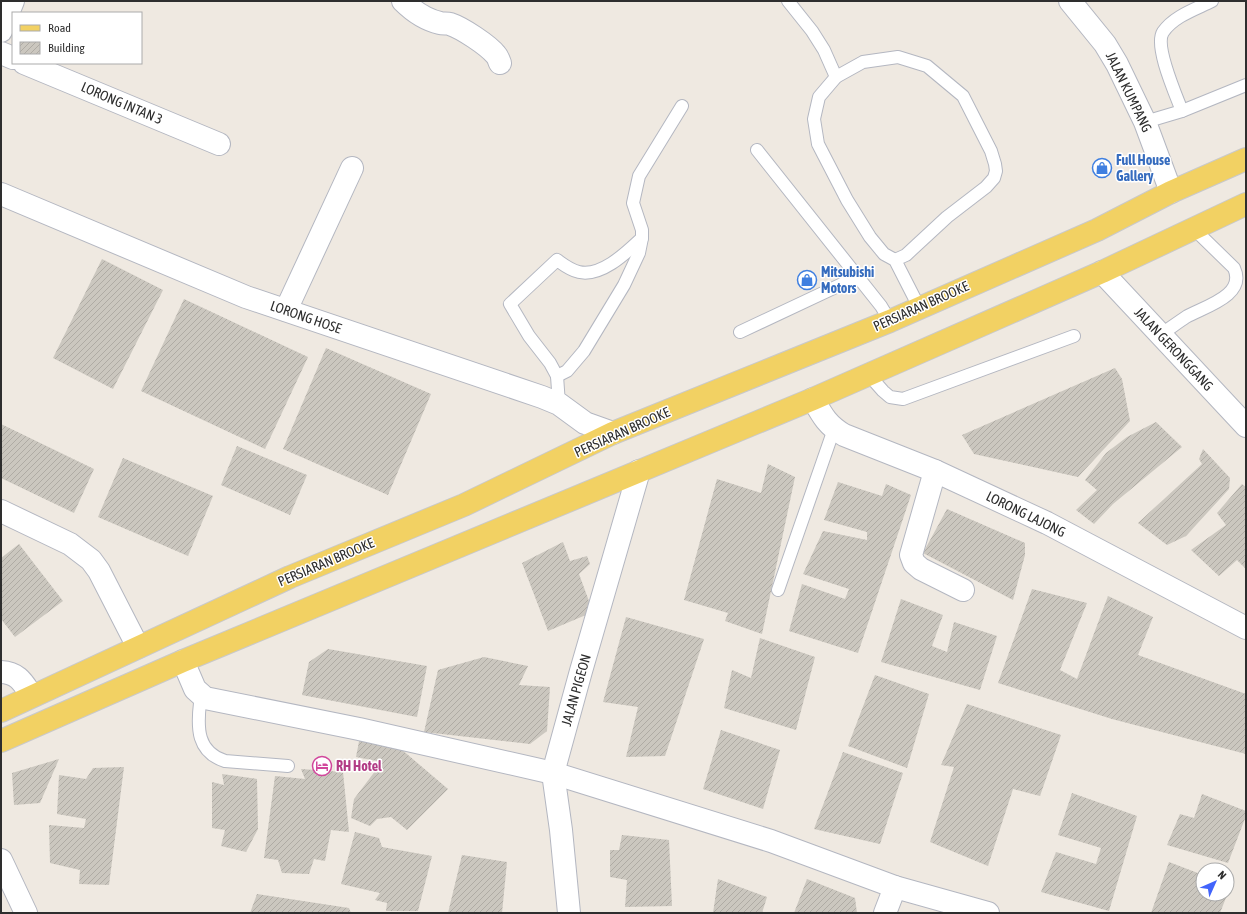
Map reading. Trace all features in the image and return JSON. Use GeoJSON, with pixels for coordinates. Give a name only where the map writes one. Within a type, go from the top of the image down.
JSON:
{"type":"FeatureCollection","features":[{"type":"Feature","properties":{"kind":"main road","name":"PERSIARAN BROOKE"},"geometry":{"type":"LineString","coordinates":[[1,711],[290,576],[464,505],[614,433],[890,321],[1097,230],[1171,192],[1246,159]]}},
{"type":"Feature","properties":{"kind":"main road"},"geometry":{"type":"LineString","coordinates":[[1,741],[183,661],[813,399],[1102,272],[1246,204]]}},
{"type":"Feature","properties":{"kind":"street"},"geometry":{"type":"LineString","coordinates":[[1,31],[13,1]]}},
{"type":"Feature","properties":{"kind":"street"},"geometry":{"type":"LineString","coordinates":[[403,1],[424,17],[440,23],[449,24],[477,39],[496,55],[500,63]]}},
{"type":"Feature","properties":{"kind":"street","name":"JALAN KUMPANG"},"geometry":{"type":"LineString","coordinates":[[1070,1],[1105,44],[1117,64],[1145,122],[1171,192]]}},
{"type":"Feature","properties":{"kind":"street"},"geometry":{"type":"LineString","coordinates":[[1,53],[12,58]]}},
{"type":"Feature","properties":{"kind":"street","name":"LORONG INTAN 3"},"geometry":{"type":"LineString","coordinates":[[26,64],[219,144]]}},
{"type":"Feature","properties":{"kind":"street"},"geometry":{"type":"LineString","coordinates":[[286,310],[352,168]]}},
{"type":"Feature","properties":{"kind":"street","name":"LORONG HOSE"},"geometry":{"type":"LineString","coordinates":[[1,194],[246,297],[542,397],[559,404],[585,423],[614,433]]}},
{"type":"Feature","properties":{"kind":"street","name":"JALAN GERONGGANG"},"geometry":{"type":"LineString","coordinates":[[1102,272],[1246,426]]}},
{"type":"Feature","properties":{"kind":"street","name":"LORONG LAJONG"},"geometry":{"type":"LineString","coordinates":[[813,399],[825,420],[834,430],[844,436],[935,471],[1047,523],[1246,628]]}},
{"type":"Feature","properties":{"kind":"street","name":"JALAN PIGEON"},"geometry":{"type":"LineString","coordinates":[[568,913],[561,830],[553,773],[639,471]]}},
{"type":"Feature","properties":{"kind":"street"},"geometry":{"type":"LineString","coordinates":[[935,471],[911,555],[914,563],[921,569],[963,590]]}},
{"type":"Feature","properties":{"kind":"street"},"geometry":{"type":"LineString","coordinates":[[1,511],[70,544],[91,560],[99,571],[138,647]]}},
{"type":"Feature","properties":{"kind":"street"},"geometry":{"type":"LineString","coordinates":[[183,661],[195,689],[205,698],[359,729],[553,773],[771,841],[895,887],[988,913]]}},
{"type":"Feature","properties":{"kind":"street"},"geometry":{"type":"LineString","coordinates":[[1,672],[12,674],[20,678],[32,696]]}},
{"type":"Feature","properties":{"kind":"street"},"geometry":{"type":"LineString","coordinates":[[3,868],[26,913]]}},
{"type":"Feature","properties":{"kind":"street"},"geometry":{"type":"LineString","coordinates":[[885,913],[895,887]]}},
{"type":"Feature","properties":{"kind":"lane"},"geometry":{"type":"LineString","coordinates":[[788,1],[812,31],[824,50],[836,77]]}},
{"type":"Feature","properties":{"kind":"lane"},"geometry":{"type":"LineString","coordinates":[[1182,111],[1164,60],[1161,42],[1162,33],[1180,16],[1212,1]]}},
{"type":"Feature","properties":{"kind":"lane"},"geometry":{"type":"LineString","coordinates":[[895,260],[906,256],[947,217],[986,187],[994,178],[996,171],[991,151],[963,96],[927,66],[898,57],[863,62],[836,77],[819,97],[814,119],[818,144],[847,200],[870,237],[884,254],[895,260],[919,307]]}},
{"type":"Feature","properties":{"kind":"lane"},"geometry":{"type":"LineString","coordinates":[[1145,122],[1182,111],[1246,85]]}},
{"type":"Feature","properties":{"kind":"lane"},"geometry":{"type":"LineString","coordinates":[[557,376],[567,371],[584,350],[624,285],[639,253],[642,230],[633,203],[639,176],[682,106]]}},
{"type":"Feature","properties":{"kind":"lane"},"geometry":{"type":"LineString","coordinates":[[757,150],[881,306],[890,321]]}},
{"type":"Feature","properties":{"kind":"lane"},"geometry":{"type":"LineString","coordinates":[[1160,335],[1186,317],[1222,299],[1231,293],[1236,285],[1238,275],[1234,268],[1194,228]]}},
{"type":"Feature","properties":{"kind":"lane"},"geometry":{"type":"LineString","coordinates":[[559,404],[557,376],[550,363],[528,336],[510,304],[557,260],[567,267],[579,272],[596,271],[617,260],[642,238]]}},
{"type":"Feature","properties":{"kind":"lane"},"geometry":{"type":"LineString","coordinates":[[740,332],[857,277]]}},
{"type":"Feature","properties":{"kind":"lane"},"geometry":{"type":"LineString","coordinates":[[868,374],[890,397],[903,400],[1074,336]]}},
{"type":"Feature","properties":{"kind":"lane"},"geometry":{"type":"LineString","coordinates":[[778,590],[834,430]]}},
{"type":"Feature","properties":{"kind":"lane"},"geometry":{"type":"LineString","coordinates":[[205,698],[200,703],[198,718],[200,738],[207,749],[216,758],[225,761],[288,766]]}},
{"type":"Feature","properties":{"kind":"building"},"geometry":{"type":"Polygon","coordinates":[[[102,259],[163,290],[113,389],[53,358],[102,259]]]}},
{"type":"Feature","properties":{"kind":"building"},"geometry":{"type":"Polygon","coordinates":[[[184,299],[308,357],[265,449],[141,391],[184,299]]]}},
{"type":"Feature","properties":{"kind":"building"},"geometry":{"type":"Polygon","coordinates":[[[326,348],[431,394],[388,495],[283,449],[326,348]]]}},
{"type":"Feature","properties":{"kind":"building"},"geometry":{"type":"Polygon","coordinates":[[[1115,368],[1122,379],[1130,421],[1078,477],[974,454],[962,435],[1115,368]]]}},
{"type":"Feature","properties":{"kind":"building"},"geometry":{"type":"Polygon","coordinates":[[[1156,422],[1182,447],[1113,504],[1094,524],[1076,510],[1097,490],[1085,480],[1106,453],[1127,437],[1156,422]]]}},
{"type":"Feature","properties":{"kind":"building"},"geometry":{"type":"Polygon","coordinates":[[[1,424],[94,469],[74,513],[1,478],[1,424]]]}},
{"type":"Feature","properties":{"kind":"building"},"geometry":{"type":"Polygon","coordinates":[[[237,446],[307,475],[290,515],[221,485],[237,446]]]}},
{"type":"Feature","properties":{"kind":"building"},"geometry":{"type":"Polygon","coordinates":[[[1203,449],[1230,478],[1229,489],[1186,536],[1167,545],[1138,523],[1202,464],[1199,459],[1203,449]]]}},
{"type":"Feature","properties":{"kind":"building"},"geometry":{"type":"Polygon","coordinates":[[[123,458],[213,496],[188,556],[98,517],[123,458]]]}},
{"type":"Feature","properties":{"kind":"building"},"geometry":{"type":"Polygon","coordinates":[[[768,464],[795,477],[762,634],[725,621],[728,613],[684,600],[717,479],[761,493],[768,464]]]}},
{"type":"Feature","properties":{"kind":"building"},"geometry":{"type":"Polygon","coordinates":[[[838,482],[882,496],[886,484],[911,495],[858,653],[789,631],[802,584],[845,599],[849,589],[803,574],[823,531],[867,540],[867,532],[824,520],[838,482]]]}},
{"type":"Feature","properties":{"kind":"building"},"geometry":{"type":"Polygon","coordinates":[[[1242,484],[1246,487],[1246,569],[1237,560],[1219,576],[1191,550],[1226,525],[1217,513],[1242,484]]]}},
{"type":"Feature","properties":{"kind":"building"},"geometry":{"type":"Polygon","coordinates":[[[947,509],[1025,543],[1025,555],[1013,600],[923,553],[947,509]]]}},
{"type":"Feature","properties":{"kind":"building"},"geometry":{"type":"Polygon","coordinates":[[[563,542],[570,561],[587,556],[590,564],[579,574],[593,612],[548,631],[522,563],[563,542]]]}},
{"type":"Feature","properties":{"kind":"building"},"geometry":{"type":"Polygon","coordinates":[[[19,544],[63,601],[15,637],[1,619],[1,558],[19,544]]]}},
{"type":"Feature","properties":{"kind":"building"},"geometry":{"type":"Polygon","coordinates":[[[1032,589],[1087,603],[1060,670],[1077,679],[1108,596],[1153,617],[1138,655],[1246,694],[1246,754],[1112,719],[998,683],[1032,589]]]}},
{"type":"Feature","properties":{"kind":"building"},"geometry":{"type":"Polygon","coordinates":[[[901,599],[943,615],[932,646],[947,652],[954,622],[997,636],[980,690],[881,662],[901,599]]]}},
{"type":"Feature","properties":{"kind":"building"},"geometry":{"type":"Polygon","coordinates":[[[626,617],[704,639],[665,756],[626,757],[638,707],[603,702],[626,617]]]}},
{"type":"Feature","properties":{"kind":"building"},"geometry":{"type":"Polygon","coordinates":[[[760,638],[815,657],[796,730],[724,708],[732,670],[751,678],[760,638]]]}},
{"type":"Feature","properties":{"kind":"building"},"geometry":{"type":"Polygon","coordinates":[[[328,649],[427,666],[417,717],[302,695],[309,662],[328,649]]]}},
{"type":"Feature","properties":{"kind":"building"},"geometry":{"type":"Polygon","coordinates":[[[484,657],[528,666],[519,685],[550,687],[547,731],[530,744],[424,732],[438,670],[484,657]]]}},
{"type":"Feature","properties":{"kind":"building"},"geometry":{"type":"Polygon","coordinates":[[[875,675],[929,694],[907,768],[848,746],[875,675]]]}},
{"type":"Feature","properties":{"kind":"building"},"geometry":{"type":"Polygon","coordinates":[[[967,704],[1061,735],[1040,796],[1013,789],[988,866],[930,842],[954,767],[941,765],[967,704]]]}},
{"type":"Feature","properties":{"kind":"building"},"geometry":{"type":"Polygon","coordinates":[[[721,730],[780,750],[763,809],[703,789],[721,730]]]}},
{"type":"Feature","properties":{"kind":"building"},"geometry":{"type":"Polygon","coordinates":[[[361,731],[401,749],[448,789],[407,830],[391,817],[377,819],[370,826],[351,818],[354,799],[382,762],[356,757],[361,731]]]}},
{"type":"Feature","properties":{"kind":"building"},"geometry":{"type":"Polygon","coordinates":[[[843,752],[903,773],[880,844],[814,829],[843,752]]]}},
{"type":"Feature","properties":{"kind":"building"},"geometry":{"type":"Polygon","coordinates":[[[59,759],[40,803],[14,805],[12,773],[59,759]]]}},
{"type":"Feature","properties":{"kind":"building"},"geometry":{"type":"Polygon","coordinates":[[[124,767],[109,885],[79,884],[80,870],[50,863],[49,825],[84,828],[86,819],[57,814],[59,775],[86,779],[93,768],[124,767]]]}},
{"type":"Feature","properties":{"kind":"building"},"geometry":{"type":"Polygon","coordinates":[[[301,769],[343,772],[349,832],[331,830],[325,861],[314,859],[309,874],[282,873],[278,860],[264,858],[275,776],[305,779],[301,769]]]}},
{"type":"Feature","properties":{"kind":"building"},"geometry":{"type":"Polygon","coordinates":[[[222,774],[257,779],[258,829],[246,852],[221,846],[225,830],[212,828],[212,782],[224,785],[222,774]]]}},
{"type":"Feature","properties":{"kind":"building"},"geometry":{"type":"Polygon","coordinates":[[[1072,793],[1137,816],[1109,911],[1041,892],[1056,852],[1096,864],[1101,848],[1058,835],[1072,793]]]}},
{"type":"Feature","properties":{"kind":"building"},"geometry":{"type":"Polygon","coordinates":[[[1202,794],[1246,811],[1246,816],[1228,862],[1167,845],[1180,814],[1194,818],[1202,794]]]}},
{"type":"Feature","properties":{"kind":"building"},"geometry":{"type":"Polygon","coordinates":[[[355,832],[379,838],[382,847],[432,856],[418,911],[386,911],[387,903],[375,900],[380,893],[341,884],[355,832]]]}},
{"type":"Feature","properties":{"kind":"building"},"geometry":{"type":"Polygon","coordinates":[[[622,835],[669,840],[672,906],[625,907],[627,880],[610,877],[610,850],[619,850],[622,835]]]}},
{"type":"Feature","properties":{"kind":"building"},"geometry":{"type":"Polygon","coordinates":[[[462,855],[507,862],[502,913],[448,913],[462,855]]]}},
{"type":"Feature","properties":{"kind":"building"},"geometry":{"type":"Polygon","coordinates":[[[1169,862],[1195,872],[1195,902],[1224,902],[1220,913],[1151,913],[1169,862]]]}},
{"type":"Feature","properties":{"kind":"building"},"geometry":{"type":"Polygon","coordinates":[[[718,879],[767,897],[762,913],[713,913],[718,879]]]}},
{"type":"Feature","properties":{"kind":"building"},"geometry":{"type":"Polygon","coordinates":[[[807,879],[855,898],[857,913],[794,913],[807,879]]]}},
{"type":"Feature","properties":{"kind":"building"},"geometry":{"type":"Polygon","coordinates":[[[257,894],[349,908],[351,913],[250,913],[257,894]]]}},
{"type":"Feature","properties":{"kind":"place","name":"Full House Gallery"},"geometry":{"type":"Point","coordinates":[1102,168]}},
{"type":"Feature","properties":{"kind":"place","name":"Mitsubishi Motors"},"geometry":{"type":"Point","coordinates":[807,280]}},
{"type":"Feature","properties":{"kind":"place","name":"RH Hotel"},"geometry":{"type":"Point","coordinates":[322,766]}}]}
